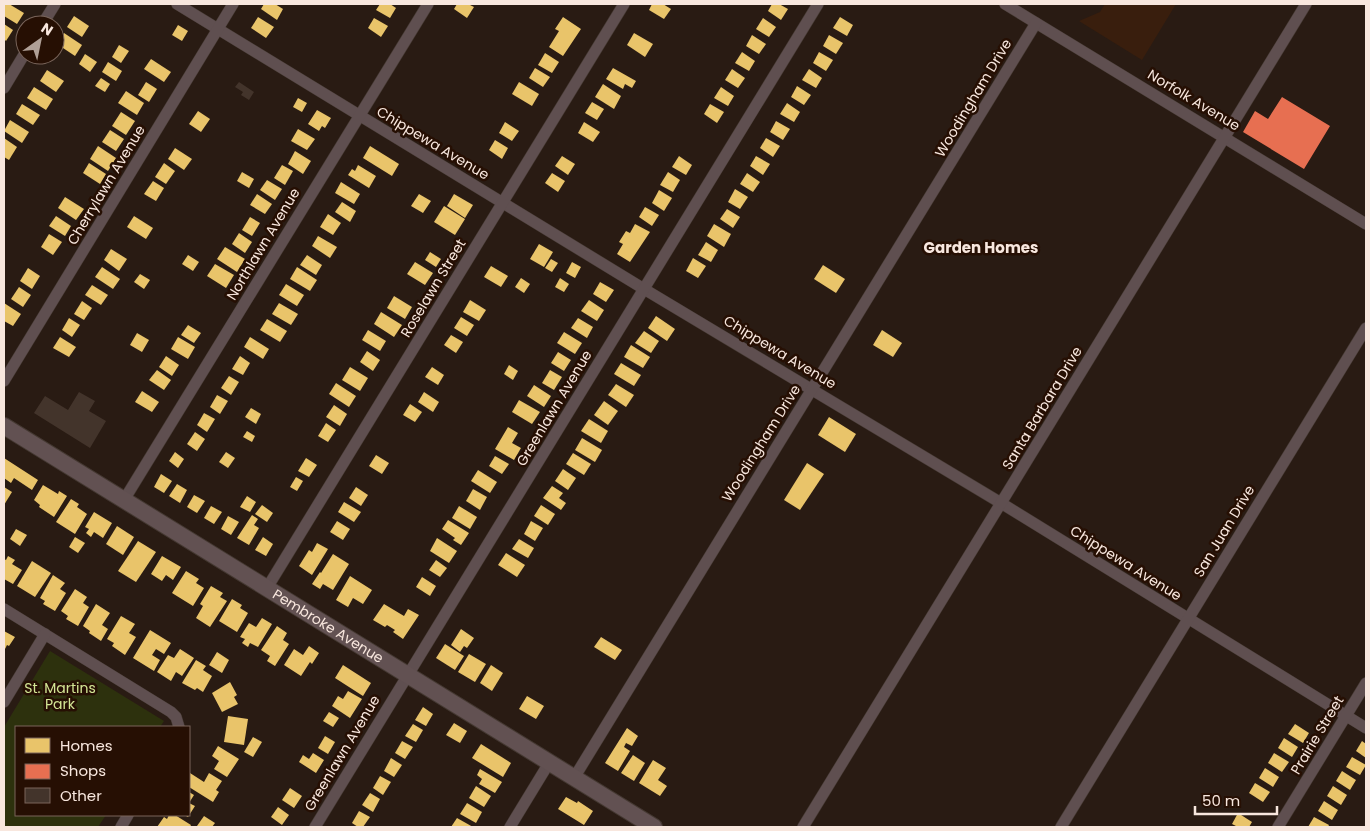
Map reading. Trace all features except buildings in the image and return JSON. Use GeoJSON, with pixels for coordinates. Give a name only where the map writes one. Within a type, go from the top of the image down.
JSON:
{"type":"FeatureCollection","features":[{"type":"Feature","properties":{"kind":"street"},"geometry":{"type":"LineString","coordinates":[[48,15],[55,4]]}},
{"type":"Feature","properties":{"kind":"street","name":"Chippewa Avenue"},"geometry":{"type":"LineString","coordinates":[[177,4],[644,289],[1001,503],[1366,728]]}},
{"type":"Feature","properties":{"kind":"street","name":"Cherrylawn Avenue"},"geometry":{"type":"LineString","coordinates":[[4,381],[233,4]]}},
{"type":"Feature","properties":{"kind":"street","name":"Northlawn Avenue"},"geometry":{"type":"LineString","coordinates":[[124,500],[428,4]]}},
{"type":"Feature","properties":{"kind":"street","name":"Roselawn Street"},"geometry":{"type":"LineString","coordinates":[[267,588],[624,4]]}},
{"type":"Feature","properties":{"kind":"street","name":"Greenlawn Avenue"},"geometry":{"type":"LineString","coordinates":[[315,827],[818,4]]}},
{"type":"Feature","properties":{"kind":"street","name":"Norfolk Avenue"},"geometry":{"type":"LineString","coordinates":[[1005,4],[1366,224]]}},
{"type":"Feature","properties":{"kind":"street","name":"Santa Barbara Drive"},"geometry":{"type":"LineString","coordinates":[[803,827],[1306,4]]}},
{"type":"Feature","properties":{"kind":"street","name":"Woodingham Drive"},"geometry":{"type":"LineString","coordinates":[[574,778],[1036,22]]}},
{"type":"Feature","properties":{"kind":"street"},"geometry":{"type":"LineString","coordinates":[[4,88],[18,65]]}},
{"type":"Feature","properties":{"kind":"street","name":"San Juan Drive"},"geometry":{"type":"LineString","coordinates":[[1061,827],[1366,328]]}},
{"type":"Feature","properties":{"kind":"street","name":"Pembroke Avenue"},"geometry":{"type":"LineString","coordinates":[[4,426],[654,827]]}},
{"type":"Feature","properties":{"kind":"street"},"geometry":{"type":"LineString","coordinates":[[4,609],[171,712],[176,717],[179,726]]}},
{"type":"Feature","properties":{"kind":"street"},"geometry":{"type":"LineString","coordinates":[[4,702],[45,634]]}},
{"type":"Feature","properties":{"kind":"street","name":"Prairie Street"},"geometry":{"type":"LineString","coordinates":[[1278,827],[1366,683]]}},
{"type":"Feature","properties":{"kind":"street"},"geometry":{"type":"LineString","coordinates":[[510,827],[549,763]]}},
{"type":"Feature","properties":{"kind":"street"},"geometry":{"type":"LineString","coordinates":[[121,827],[127,816]]}},
{"type":"Feature","properties":{"kind":"shaded area"},"geometry":{"type":"Polygon","coordinates":[[[1105,4],[1176,4],[1142,60],[1079,21],[1100,12],[1105,4]]]}},
{"type":"Feature","properties":{"kind":"green space","name":"St. Martins Park"},"geometry":{"type":"Polygon","coordinates":[[[50,651],[164,721],[161,726],[15,726],[15,816],[105,816],[98,827],[4,827],[4,727],[50,651]]]}},
{"type":"Feature","properties":{"kind":"district","name":"Garden Homes"},"geometry":{"type":"Point","coordinates":[981,247]}}]}
